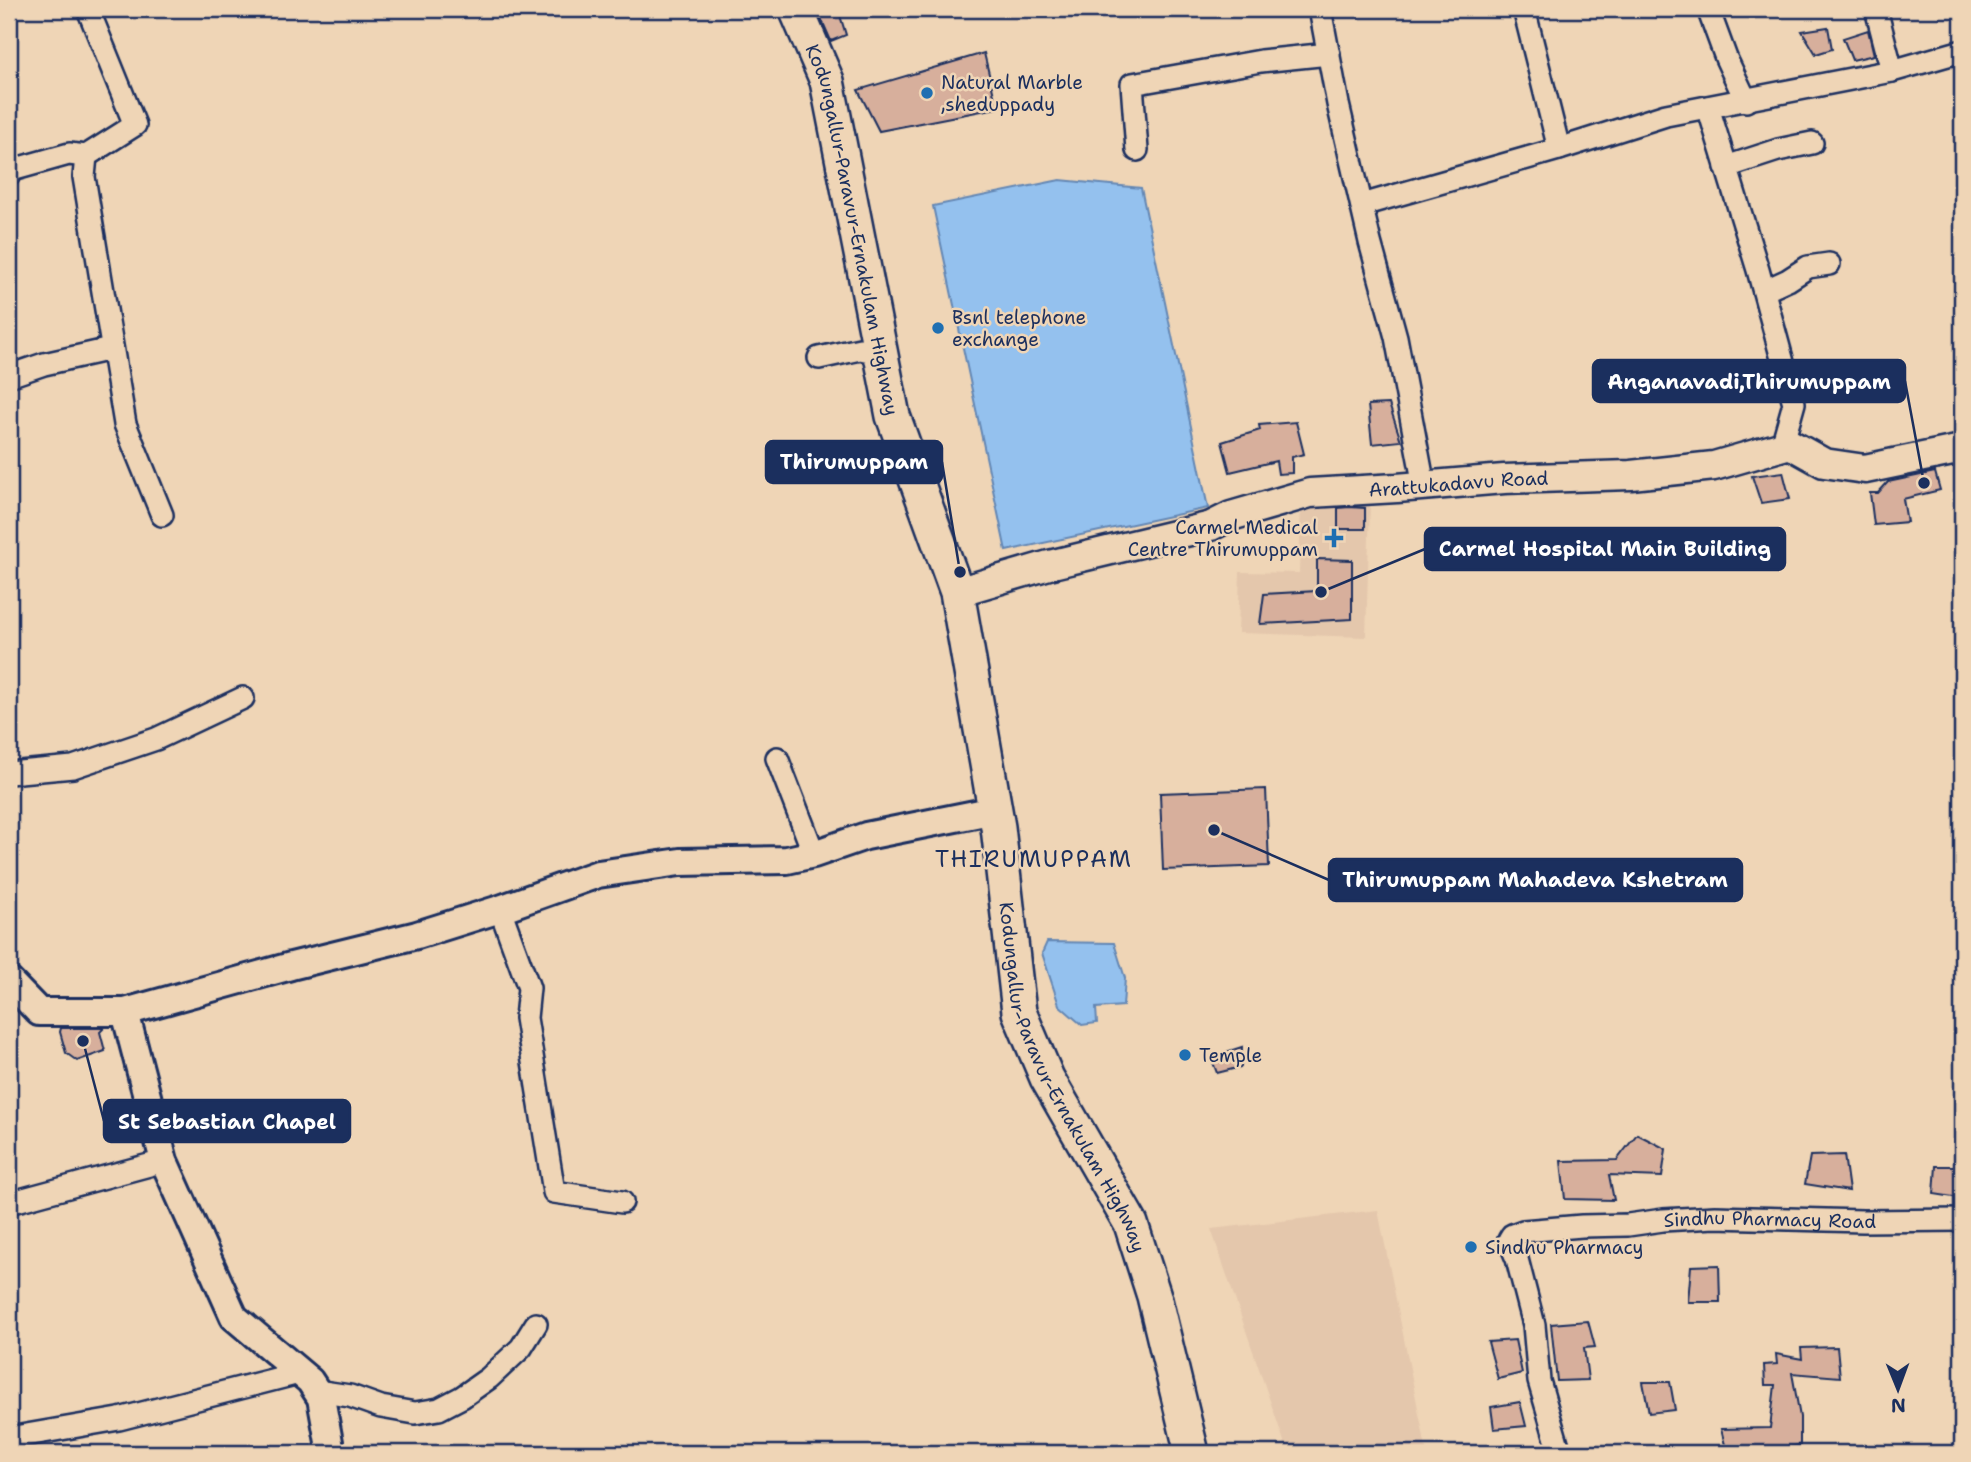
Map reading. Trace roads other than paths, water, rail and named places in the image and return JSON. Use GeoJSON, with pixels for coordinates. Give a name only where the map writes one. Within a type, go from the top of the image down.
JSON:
{"type":"FeatureCollection","features":[{"type":"Feature","properties":{"kind":"highway","name":"Kodungallur-Paravur-Ernakulam Highway"},"geometry":{"type":"LineString","coordinates":[[796,9],[827,81],[892,416],[957,592],[995,810],[1019,1012],[1046,1078],[1131,1224],[1154,1296],[1192,1453]]}},
{"type":"Feature","properties":{"kind":"main road"},"geometry":{"type":"LineString","coordinates":[[1782,446],[1790,444],[1824,463],[1866,469],[1962,449]]}},
{"type":"Feature","properties":{"kind":"main road","name":"Arattukadavu Road"},"geometry":{"type":"LineString","coordinates":[[957,592],[1049,565],[1207,527],[1231,516],[1310,493],[1504,479],[1631,475],[1714,467],[1782,446]]}},
{"type":"Feature","properties":{"kind":"street"},"geometry":{"type":"LineString","coordinates":[[9,175],[12,170],[69,154],[86,156],[135,125],[88,9]]}},
{"type":"Feature","properties":{"kind":"street"},"geometry":{"type":"LineString","coordinates":[[1320,9],[1338,104],[1370,242],[1396,338],[1424,486]]}},
{"type":"Feature","properties":{"kind":"street"},"geometry":{"type":"LineString","coordinates":[[1524,9],[1559,149]]}},
{"type":"Feature","properties":{"kind":"street"},"geometry":{"type":"LineString","coordinates":[[1708,9],[1746,101]]}},
{"type":"Feature","properties":{"kind":"street"},"geometry":{"type":"LineString","coordinates":[[1876,9],[1892,71]]}},
{"type":"Feature","properties":{"kind":"street"},"geometry":{"type":"LineString","coordinates":[[1362,205],[1559,149],[1666,115],[1892,71],[1962,51]]}},
{"type":"Feature","properties":{"kind":"street"},"geometry":{"type":"LineString","coordinates":[[1137,150],[1132,84],[1261,61],[1329,54]]}},
{"type":"Feature","properties":{"kind":"street"},"geometry":{"type":"LineString","coordinates":[[1708,107],[1794,402],[1782,446]]}},
{"type":"Feature","properties":{"kind":"street"},"geometry":{"type":"LineString","coordinates":[[1726,167],[1778,150],[1812,143]]}},
{"type":"Feature","properties":{"kind":"street"},"geometry":{"type":"LineString","coordinates":[[86,156],[84,177],[125,424],[162,515]]}},
{"type":"Feature","properties":{"kind":"street"},"geometry":{"type":"LineString","coordinates":[[1763,291],[1808,267],[1829,264]]}},
{"type":"Feature","properties":{"kind":"street"},"geometry":{"type":"LineString","coordinates":[[9,376],[44,364],[111,349]]}},
{"type":"Feature","properties":{"kind":"street"},"geometry":{"type":"LineString","coordinates":[[819,358],[860,349],[880,353]]}},
{"type":"Feature","properties":{"kind":"street"},"geometry":{"type":"LineString","coordinates":[[9,773],[73,767],[156,739],[243,698]]}},
{"type":"Feature","properties":{"kind":"street"},"geometry":{"type":"LineString","coordinates":[[777,758],[814,854]]}},
{"type":"Feature","properties":{"kind":"street"},"geometry":{"type":"LineString","coordinates":[[9,981],[39,1012],[125,1012],[416,935],[598,874],[680,862],[787,860],[814,854],[866,836],[995,810]]}},
{"type":"Feature","properties":{"kind":"street"},"geometry":{"type":"LineString","coordinates":[[500,909],[529,988],[526,1018],[554,1192],[622,1202]]}},
{"type":"Feature","properties":{"kind":"street"},"geometry":{"type":"LineString","coordinates":[[125,1012],[164,1161],[234,1317],[308,1382],[321,1398],[331,1453]]}},
{"type":"Feature","properties":{"kind":"street"},"geometry":{"type":"LineString","coordinates":[[9,1203],[164,1161]]}},
{"type":"Feature","properties":{"kind":"street","name":"Sindhu Pharmacy Road"},"geometry":{"type":"LineString","coordinates":[[1560,1453],[1539,1381],[1534,1325],[1517,1259],[1509,1240],[1511,1235],[1523,1231],[1715,1217],[1863,1221],[1962,1220]]}},
{"type":"Feature","properties":{"kind":"street"},"geometry":{"type":"LineString","coordinates":[[9,1438],[308,1382],[382,1407],[415,1413],[439,1409],[489,1378],[520,1348],[536,1324]]}},
{"type":"Feature","properties":{"kind":"water"},"geometry":{"type":"Polygon","coordinates":[[[1060,180],[1141,188],[1208,508],[1006,551],[933,206],[1060,180]]]}},
{"type":"Feature","properties":{"kind":"water"},"geometry":{"type":"Polygon","coordinates":[[[1047,942],[1114,943],[1125,978],[1123,1006],[1096,1008],[1097,1023],[1082,1025],[1059,1005],[1042,953],[1047,942]]]}},
{"type":"Feature","properties":{"kind":"place","name":"Natural Marble ,sheduppady"},"geometry":{"type":"Point","coordinates":[927,93]}},
{"type":"Feature","properties":{"kind":"place","name":"Bsnl telephone exchange"},"geometry":{"type":"Point","coordinates":[938,328]}},
{"type":"Feature","properties":{"kind":"place","name":"Anganavadi,Thirumuppam"},"geometry":{"type":"Point","coordinates":[1924,483]}},
{"type":"Feature","properties":{"kind":"place","name":"Carmel Medical Centre Thirumuppam"},"geometry":{"type":"Point","coordinates":[1334,538]}},
{"type":"Feature","properties":{"kind":"place","name":"Thirumuppam"},"geometry":{"type":"Point","coordinates":[960,572]}},
{"type":"Feature","properties":{"kind":"place","name":"Carmel Hospital Main Building"},"geometry":{"type":"Point","coordinates":[1321,592]}},
{"type":"Feature","properties":{"kind":"place","name":"Thirumuppam Mahadeva Kshetram"},"geometry":{"type":"Point","coordinates":[1214,830]}},
{"type":"Feature","properties":{"kind":"place","name":"St Sebastian Chapel"},"geometry":{"type":"Point","coordinates":[83,1041]}},
{"type":"Feature","properties":{"kind":"place","name":"Temple"},"geometry":{"type":"Point","coordinates":[1185,1055]}},
{"type":"Feature","properties":{"kind":"place","name":"Sindhu Pharmacy"},"geometry":{"type":"Point","coordinates":[1471,1247]}},
{"type":"Feature","properties":{"kind":"district","name":"THIRUMUPPAM"},"geometry":{"type":"Point","coordinates":[1034,859]}}]}
